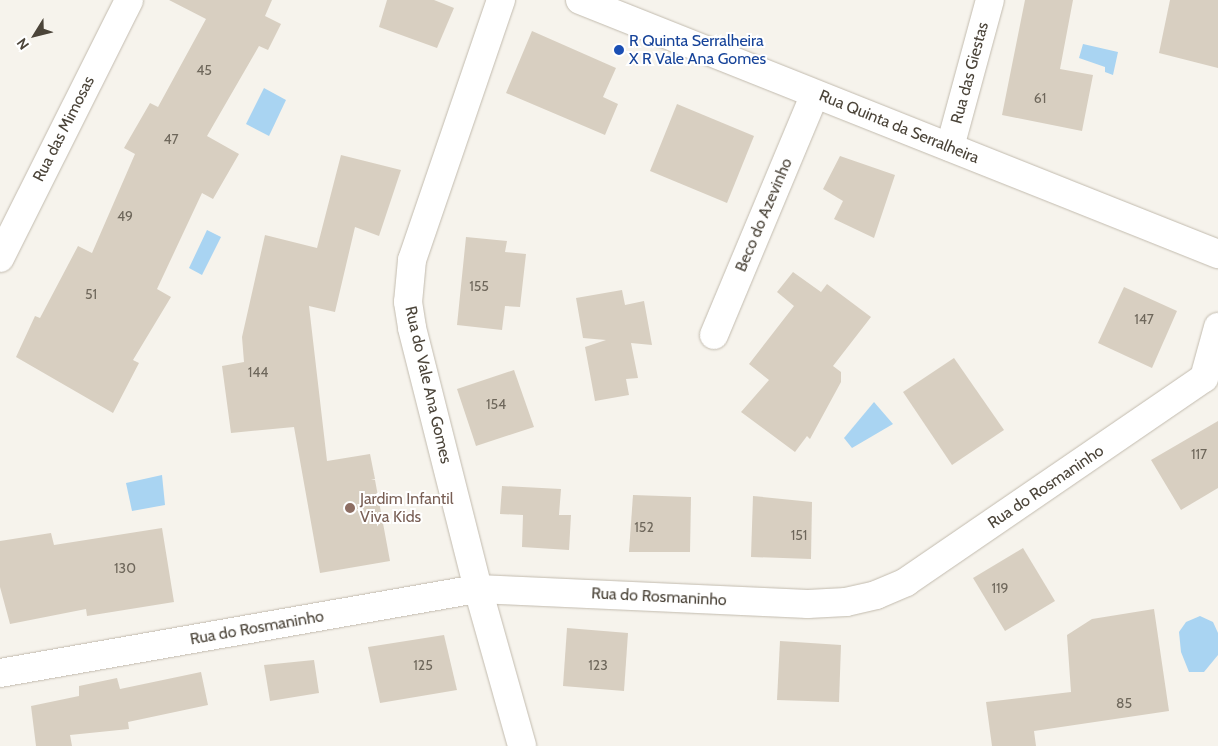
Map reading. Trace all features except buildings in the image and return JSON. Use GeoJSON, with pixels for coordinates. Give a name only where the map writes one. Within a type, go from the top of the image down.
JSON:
{"type":"FeatureCollection","features":[{"type":"Feature","properties":{"kind":"street","name":"Rua das Mimosas"},"geometry":{"type":"LineString","coordinates":[[0,258],[129,0]]}},
{"type":"Feature","properties":{"kind":"street","name":"Rua do Vale Ana Gomes"},"geometry":{"type":"LineString","coordinates":[[501,0],[412,260],[408,302],[412,328],[478,589],[522,746]]}},
{"type":"Feature","properties":{"kind":"street","name":"Rua Quinta da Serralheira"},"geometry":{"type":"LineString","coordinates":[[580,0],[1218,254]]}},
{"type":"Feature","properties":{"kind":"street","name":"Rua das Giestas"},"geometry":{"type":"LineString","coordinates":[[950,147],[990,0]]}},
{"type":"Feature","properties":{"kind":"street","name":"Beco do Azevinho"},"geometry":{"type":"LineString","coordinates":[[714,336],[815,94]]}},
{"type":"Feature","properties":{"kind":"street","name":"Rua do Rosmaninho"},"geometry":{"type":"LineString","coordinates":[[0,673],[478,589],[808,604],[846,602],[876,595],[906,582],[1204,378],[1218,327]]}},
{"type":"Feature","properties":{"kind":"water"},"geometry":{"type":"Polygon","coordinates":[[[1083,44],[1118,52],[1113,75],[1105,72],[1105,67],[1079,58],[1083,44]]]}},
{"type":"Feature","properties":{"kind":"water"},"geometry":{"type":"Polygon","coordinates":[[[264,88],[286,100],[269,136],[246,124],[264,88]]]}},
{"type":"Feature","properties":{"kind":"water"},"geometry":{"type":"Polygon","coordinates":[[[207,230],[221,237],[202,275],[189,268],[207,230]]]}},
{"type":"Feature","properties":{"kind":"water"},"geometry":{"type":"Polygon","coordinates":[[[874,402],[893,424],[852,448],[844,438],[874,402]]]}},
{"type":"Feature","properties":{"kind":"water"},"geometry":{"type":"Polygon","coordinates":[[[162,475],[165,505],[132,511],[126,483],[162,475]]]}},
{"type":"Feature","properties":{"kind":"water"},"geometry":{"type":"Polygon","coordinates":[[[1200,616],[1213,622],[1218,633],[1218,655],[1204,672],[1189,672],[1181,652],[1179,632],[1186,622],[1200,616]]]}},
{"type":"Feature","properties":{"kind":"place","name":"R Quinta Serralheira X R Vale Ana Gomes"},"geometry":{"type":"Point","coordinates":[619,50]}},
{"type":"Feature","properties":{"kind":"place","name":"Jardim Infantil Viva Kids"},"geometry":{"type":"Point","coordinates":[350,508]}}]}
